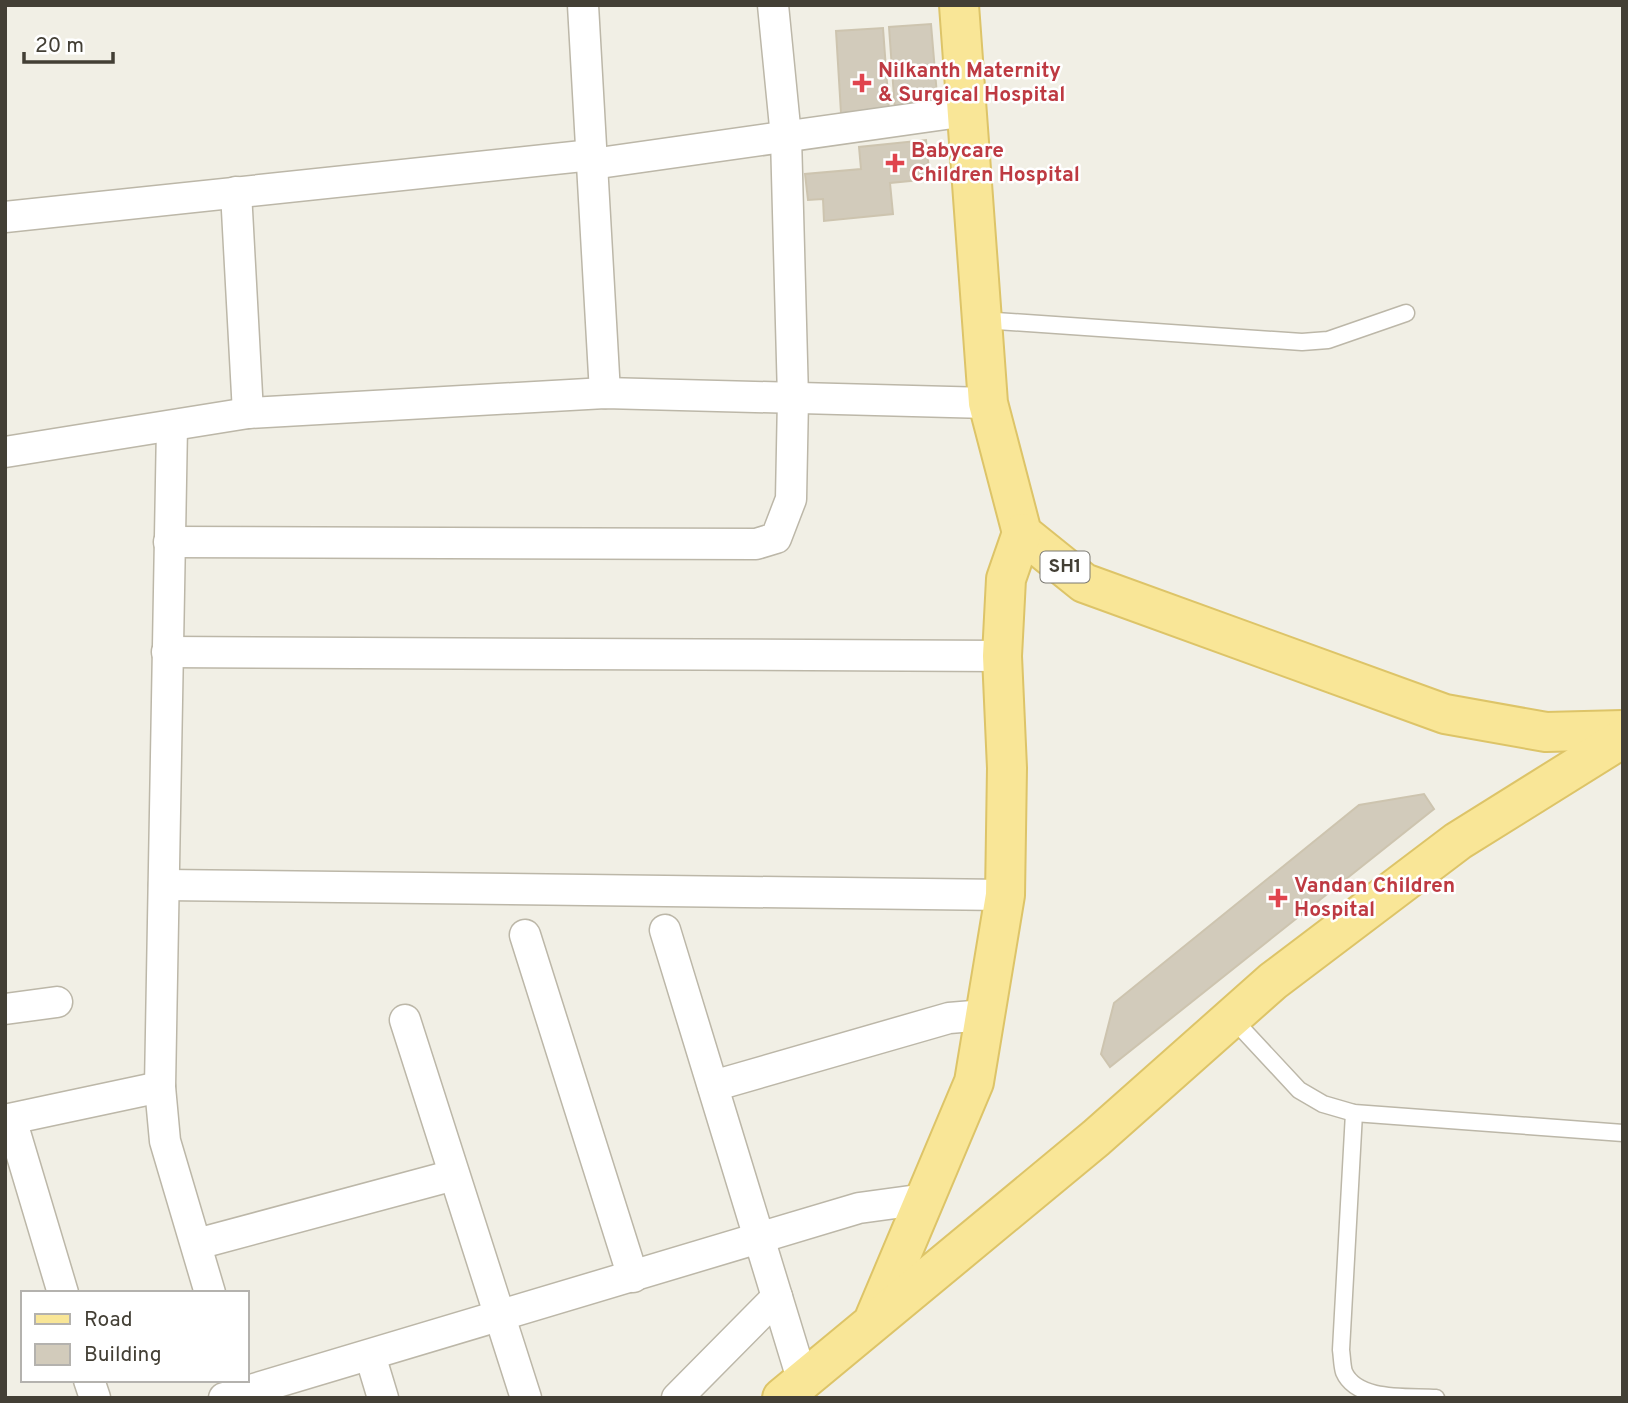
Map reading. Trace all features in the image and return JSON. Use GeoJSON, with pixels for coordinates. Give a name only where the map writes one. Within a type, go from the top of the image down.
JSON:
{"type":"FeatureCollection","features":[{"type":"Feature","properties":{"kind":"main road","name":"SH1"},"geometry":{"type":"LineString","coordinates":[[959,5],[988,404],[1022,533],[1084,583],[1445,714],[1546,732],[1623,730]]}},
{"type":"Feature","properties":{"kind":"main road"},"geometry":{"type":"LineString","coordinates":[[873,1322],[975,1082],[1005,895],[1007,768],[1002,656],[1006,579],[1022,533]]}},
{"type":"Feature","properties":{"kind":"main road"},"geometry":{"type":"LineString","coordinates":[[798,1392],[873,1322],[1096,1138],[1273,981],[1458,841],[1623,738]]}},
{"type":"Feature","properties":{"kind":"street"},"geometry":{"type":"LineString","coordinates":[[583,5],[605,393]]}},
{"type":"Feature","properties":{"kind":"street"},"geometry":{"type":"LineString","coordinates":[[169,542],[755,544],[776,538],[791,499],[793,398],[786,136],[774,5]]}},
{"type":"Feature","properties":{"kind":"street"},"geometry":{"type":"LineString","coordinates":[[5,217],[236,192],[592,160],[967,111]]}},
{"type":"Feature","properties":{"kind":"street"},"geometry":{"type":"LineString","coordinates":[[236,192],[248,413]]}},
{"type":"Feature","properties":{"kind":"street"},"geometry":{"type":"LineString","coordinates":[[5,452],[248,413],[605,393],[988,404]]}},
{"type":"Feature","properties":{"kind":"street"},"geometry":{"type":"LineString","coordinates":[[172,426],[160,1087],[165,1141],[209,1291]]}},
{"type":"Feature","properties":{"kind":"street"},"geometry":{"type":"LineString","coordinates":[[167,652],[1002,656]]}},
{"type":"Feature","properties":{"kind":"street"},"geometry":{"type":"LineString","coordinates":[[164,885],[1005,895]]}},
{"type":"Feature","properties":{"kind":"street"},"geometry":{"type":"LineString","coordinates":[[665,930],[777,1297],[798,1392]]}},
{"type":"Feature","properties":{"kind":"street"},"geometry":{"type":"LineString","coordinates":[[525,935],[633,1277]]}},
{"type":"Feature","properties":{"kind":"street"},"geometry":{"type":"LineString","coordinates":[[5,1009],[57,1002]]}},
{"type":"Feature","properties":{"kind":"street"},"geometry":{"type":"LineString","coordinates":[[713,1086],[949,1018],[985,1015]]}},
{"type":"Feature","properties":{"kind":"street"},"geometry":{"type":"LineString","coordinates":[[405,1020],[526,1398]]}},
{"type":"Feature","properties":{"kind":"street"},"geometry":{"type":"LineString","coordinates":[[62,1291],[8,1119],[160,1087]]}},
{"type":"Feature","properties":{"kind":"street"},"geometry":{"type":"LineString","coordinates":[[197,1244],[454,1175]]}},
{"type":"Feature","properties":{"kind":"street"},"geometry":{"type":"LineString","coordinates":[[234,1392],[370,1355],[880,1203],[925,1199]]}},
{"type":"Feature","properties":{"kind":"street"},"geometry":{"type":"LineString","coordinates":[[677,1398],[777,1297]]}},
{"type":"Feature","properties":{"kind":"street"},"geometry":{"type":"LineString","coordinates":[[370,1355],[383,1398]]}},
{"type":"Feature","properties":{"kind":"lane"},"geometry":{"type":"LineString","coordinates":[[982,320],[1303,342],[1328,340],[1406,313]]}},
{"type":"Feature","properties":{"kind":"lane"},"geometry":{"type":"LineString","coordinates":[[1232,1018],[1299,1090],[1323,1104],[1354,1113],[1623,1133]]}},
{"type":"Feature","properties":{"kind":"lane"},"geometry":{"type":"LineString","coordinates":[[1354,1113],[1341,1350],[1345,1373],[1357,1388],[1379,1394],[1436,1398]]}},
{"type":"Feature","properties":{"kind":"building"},"geometry":{"type":"Polygon","coordinates":[[[931,24],[938,107],[895,111],[889,27],[931,24]]]}},
{"type":"Feature","properties":{"kind":"building"},"geometry":{"type":"Polygon","coordinates":[[[883,28],[889,110],[841,113],[836,31],[883,28]]]}},
{"type":"Feature","properties":{"kind":"building"},"geometry":{"type":"Polygon","coordinates":[[[926,140],[930,179],[890,183],[893,214],[824,221],[823,199],[808,200],[805,174],[861,169],[859,147],[926,140]]]}},
{"type":"Feature","properties":{"kind":"building"},"geometry":{"type":"Polygon","coordinates":[[[1424,794],[1434,809],[1110,1067],[1101,1054],[1114,1003],[1359,805],[1424,794]]]}},
{"type":"Feature","properties":{"kind":"place","name":"Nilkanth Maternity & Surgical Hospital"},"geometry":{"type":"Point","coordinates":[862,83]}},
{"type":"Feature","properties":{"kind":"place","name":"Babycare Children Hospital"},"geometry":{"type":"Point","coordinates":[895,163]}},
{"type":"Feature","properties":{"kind":"place","name":"Vandan Children Hospital"},"geometry":{"type":"Point","coordinates":[1278,898]}}]}
